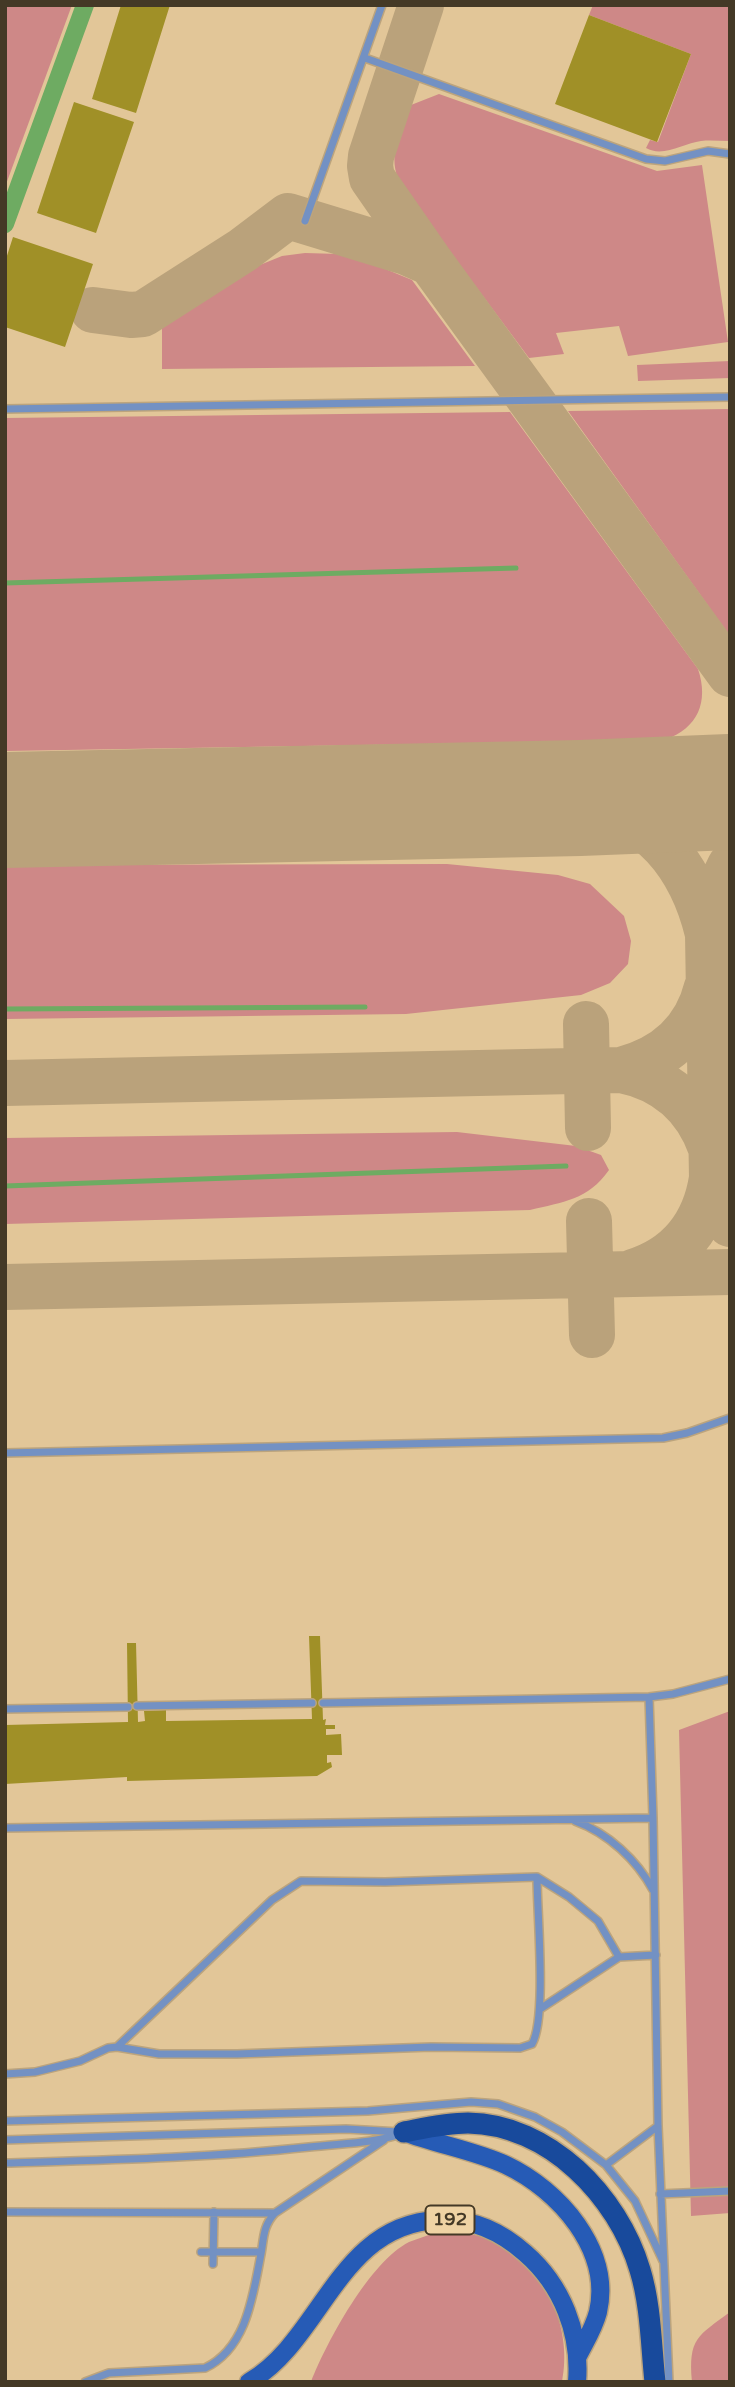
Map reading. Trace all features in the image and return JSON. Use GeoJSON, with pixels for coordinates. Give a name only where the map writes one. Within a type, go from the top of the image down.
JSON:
{"type":"FeatureCollection","features":[{"type":"Feature","properties":{"kind":"highway"},"geometry":{"type":"LineString","coordinates":[[394,2136],[466,2123],[489,2125],[537,2141],[565,2161],[590,2184],[624,2232],[642,2278],[655,2382]]}},
{"type":"Feature","properties":{"kind":"main road"},"geometry":{"type":"LineString","coordinates":[[394,2136],[503,2164],[536,2183],[569,2213],[589,2246],[600,2284],[595,2323],[578,2356]]}},
{"type":"Feature","properties":{"kind":"main road","name":"192"},"geometry":{"type":"LineString","coordinates":[[249,2382],[276,2362],[338,2281],[374,2243],[386,2234],[411,2223],[446,2220],[464,2221],[492,2230],[506,2238],[530,2256],[553,2284],[564,2304],[578,2356],[577,2382]]}},
{"type":"Feature","properties":{"kind":"lane"},"geometry":{"type":"LineString","coordinates":[[304,221],[382,5]]}},
{"type":"Feature","properties":{"kind":"lane"},"geometry":{"type":"LineString","coordinates":[[365,58],[646,159],[665,161],[708,151],[730,154]]}},
{"type":"Feature","properties":{"kind":"lane"},"geometry":{"type":"LineString","coordinates":[[5,409],[730,397]]}},
{"type":"Feature","properties":{"kind":"lane"},"geometry":{"type":"LineString","coordinates":[[5,1453],[663,1437],[687,1433],[730,1418]]}},
{"type":"Feature","properties":{"kind":"lane"},"geometry":{"type":"LineString","coordinates":[[323,1703],[649,1697],[673,1694],[730,1679]]}},
{"type":"Feature","properties":{"kind":"lane"},"geometry":{"type":"LineString","coordinates":[[649,1697],[658,2126],[669,2382]]}},
{"type":"Feature","properties":{"kind":"lane"},"geometry":{"type":"LineString","coordinates":[[137,1706],[312,1703]]}},
{"type":"Feature","properties":{"kind":"lane"},"geometry":{"type":"LineString","coordinates":[[5,1709],[128,1707]]}},
{"type":"Feature","properties":{"kind":"lane"},"geometry":{"type":"LineString","coordinates":[[568,1818],[590,1828],[637,1863],[655,1893]]}},
{"type":"Feature","properties":{"kind":"lane"},"geometry":{"type":"LineString","coordinates":[[5,1828],[653,1818]]}},
{"type":"Feature","properties":{"kind":"lane"},"geometry":{"type":"LineString","coordinates":[[5,2074],[35,2071],[80,2061],[108,2048],[117,2047],[159,2054],[237,2054],[431,2047],[520,2048],[532,2044],[537,2035],[540,2008],[537,1877]]}},
{"type":"Feature","properties":{"kind":"lane"},"geometry":{"type":"LineString","coordinates":[[117,2047],[284,1891],[302,1881],[385,1882],[537,1877],[569,1897],[598,1922],[619,1957]]}},
{"type":"Feature","properties":{"kind":"lane"},"geometry":{"type":"LineString","coordinates":[[540,2008],[619,1957],[656,1955]]}},
{"type":"Feature","properties":{"kind":"lane"},"geometry":{"type":"LineString","coordinates":[[5,2121],[368,2111],[471,2102],[498,2104],[535,2117],[562,2132],[606,2165],[635,2201],[663,2261]]}},
{"type":"Feature","properties":{"kind":"lane"},"geometry":{"type":"LineString","coordinates":[[606,2165],[658,2126]]}},
{"type":"Feature","properties":{"kind":"lane"},"geometry":{"type":"LineString","coordinates":[[5,2140],[346,2129],[394,2136]]}},
{"type":"Feature","properties":{"kind":"lane"},"geometry":{"type":"LineString","coordinates":[[5,2163],[191,2157],[394,2136]]}},
{"type":"Feature","properties":{"kind":"lane"},"geometry":{"type":"LineString","coordinates":[[85,2382],[109,2373],[205,2368],[216,2363],[233,2346],[245,2322],[264,2228],[275,2213],[339,2168],[394,2136]]}},
{"type":"Feature","properties":{"kind":"lane"},"geometry":{"type":"LineString","coordinates":[[660,2194],[730,2191]]}},
{"type":"Feature","properties":{"kind":"lane"},"geometry":{"type":"LineString","coordinates":[[5,2212],[275,2213]]}},
{"type":"Feature","properties":{"kind":"lane"},"geometry":{"type":"LineString","coordinates":[[213,2264],[214,2212]]}},
{"type":"Feature","properties":{"kind":"lane"},"geometry":{"type":"LineString","coordinates":[[201,2252],[261,2252]]}},
{"type":"Feature","properties":{"kind":"shaded area"},"geometry":{"type":"Polygon","coordinates":[[[5,5],[72,5],[5,187],[5,5]]]}},
{"type":"Feature","properties":{"kind":"shaded area"},"geometry":{"type":"Polygon","coordinates":[[[593,5],[730,5],[730,141],[701,141],[659,151],[646,148],[650,140],[658,142],[691,54],[589,15],[593,5]]]}},
{"type":"Feature","properties":{"kind":"shaded area"},"geometry":{"type":"Polygon","coordinates":[[[439,94],[657,171],[702,165],[728,342],[628,356],[619,326],[556,333],[564,354],[529,358],[401,186],[397,175],[396,145],[411,105],[439,94]]]}},
{"type":"Feature","properties":{"kind":"shaded area"},"geometry":{"type":"Polygon","coordinates":[[[305,253],[339,254],[366,261],[412,280],[475,366],[162,369],[162,310],[184,304],[218,282],[282,256],[305,253]]]}},
{"type":"Feature","properties":{"kind":"shaded area"},"geometry":{"type":"Polygon","coordinates":[[[730,361],[730,378],[638,381],[637,365],[730,361]]]}},
{"type":"Feature","properties":{"kind":"shaded area"},"geometry":{"type":"Polygon","coordinates":[[[730,409],[730,636],[568,411],[730,409]]]}},
{"type":"Feature","properties":{"kind":"shaded area"},"geometry":{"type":"Polygon","coordinates":[[[510,412],[698,669],[702,692],[698,712],[693,721],[676,735],[665,740],[5,751],[5,418],[510,412]]]}},
{"type":"Feature","properties":{"kind":"shaded area"},"geometry":{"type":"Polygon","coordinates":[[[447,864],[558,875],[590,884],[624,916],[631,941],[628,964],[610,983],[581,995],[406,1014],[5,1019],[5,865],[447,864]]]}},
{"type":"Feature","properties":{"kind":"shaded area"},"geometry":{"type":"Polygon","coordinates":[[[457,1132],[576,1146],[601,1155],[609,1170],[583,1194],[564,1202],[530,1210],[5,1224],[5,1138],[457,1132]]]}},
{"type":"Feature","properties":{"kind":"shaded area"},"geometry":{"type":"Polygon","coordinates":[[[730,1711],[730,2213],[691,2216],[679,1730],[730,1711]]]}},
{"type":"Feature","properties":{"kind":"shaded area"},"geometry":{"type":"Polygon","coordinates":[[[440,2231],[470,2234],[498,2243],[515,2254],[543,2284],[560,2321],[564,2342],[562,2382],[311,2382],[351,2304],[379,2267],[409,2242],[440,2231]]]}},
{"type":"Feature","properties":{"kind":"shaded area"},"geometry":{"type":"Polygon","coordinates":[[[730,2312],[730,2382],[692,2382],[694,2347],[703,2333],[730,2312]]]}},
{"type":"Feature","properties":{"kind":"building"},"geometry":{"type":"Polygon","coordinates":[[[121,5],[170,5],[136,113],[92,99],[121,5]]]}},
{"type":"Feature","properties":{"kind":"building"},"geometry":{"type":"Polygon","coordinates":[[[589,15],[691,54],[657,142],[555,104],[589,15]]]}},
{"type":"Feature","properties":{"kind":"building"},"geometry":{"type":"Polygon","coordinates":[[[74,102],[134,122],[96,233],[37,213],[74,102]]]}},
{"type":"Feature","properties":{"kind":"building"},"geometry":{"type":"Polygon","coordinates":[[[13,237],[93,264],[65,347],[5,327],[5,262],[13,237]]]}},
{"type":"Feature","properties":{"kind":"building"},"geometry":{"type":"Polygon","coordinates":[[[309,1636],[320,1636],[323,1720],[326,1719],[325,1725],[335,1725],[335,1729],[326,1729],[326,1735],[341,1734],[342,1755],[327,1755],[327,1763],[331,1762],[332,1767],[317,1776],[127,1781],[127,1777],[5,1784],[5,1725],[128,1722],[127,1643],[136,1643],[138,1722],[145,1721],[144,1711],[166,1710],[166,1721],[312,1719],[309,1636]]]}},
{"type":"Feature","properties":{"kind":"waterway"},"geometry":{"type":"LineString","coordinates":[[5,224],[85,5]]}},
{"type":"Feature","properties":{"kind":"waterway"},"geometry":{"type":"LineString","coordinates":[[5,583],[516,568]]}},
{"type":"Feature","properties":{"kind":"waterway"},"geometry":{"type":"LineString","coordinates":[[5,1009],[365,1007]]}},
{"type":"Feature","properties":{"kind":"waterway"},"geometry":{"type":"LineString","coordinates":[[5,1186],[566,1166]]}},
{"type":"Feature","properties":{"kind":"taxiway"},"geometry":{"type":"LineString","coordinates":[[421,5],[371,156],[372,178],[730,674]]}},
{"type":"Feature","properties":{"kind":"taxiway"},"geometry":{"type":"LineString","coordinates":[[93,310],[143,314],[243,250],[288,216],[406,252],[431,263]]}},
{"type":"Feature","properties":{"kind":"taxiway"},"geometry":{"type":"LineString","coordinates":[[689,793],[711,783],[730,766]]}},
{"type":"Feature","properties":{"kind":"taxiway"},"geometry":{"type":"LineString","coordinates":[[580,798],[628,817],[664,846],[691,885],[708,934]]}},
{"type":"Feature","properties":{"kind":"taxiway"},"geometry":{"type":"LineString","coordinates":[[730,866],[715,897],[708,934],[712,1178],[716,1196],[730,1224]]}},
{"type":"Feature","properties":{"kind":"taxiway"},"geometry":{"type":"LineString","coordinates":[[621,1070],[651,1059],[676,1041],[695,1017],[707,987]]}},
{"type":"Feature","properties":{"kind":"taxiway"},"geometry":{"type":"LineString","coordinates":[[586,1024],[588,1128]]}},
{"type":"Feature","properties":{"kind":"taxiway"},"geometry":{"type":"LineString","coordinates":[[5,1083],[621,1070],[652,1080],[677,1096],[697,1119],[711,1148]]}},
{"type":"Feature","properties":{"kind":"taxiway"},"geometry":{"type":"LineString","coordinates":[[633,1272],[664,1258],[687,1237],[703,1210],[712,1178]]}},
{"type":"Feature","properties":{"kind":"taxiway"},"geometry":{"type":"LineString","coordinates":[[589,1221],[592,1335]]}},
{"type":"Feature","properties":{"kind":"taxiway"},"geometry":{"type":"LineString","coordinates":[[5,1287],[730,1272]]}},
{"type":"Feature","properties":{"kind":"runway"},"geometry":{"type":"LineString","coordinates":[[5,810],[580,798],[730,792]]}}]}
